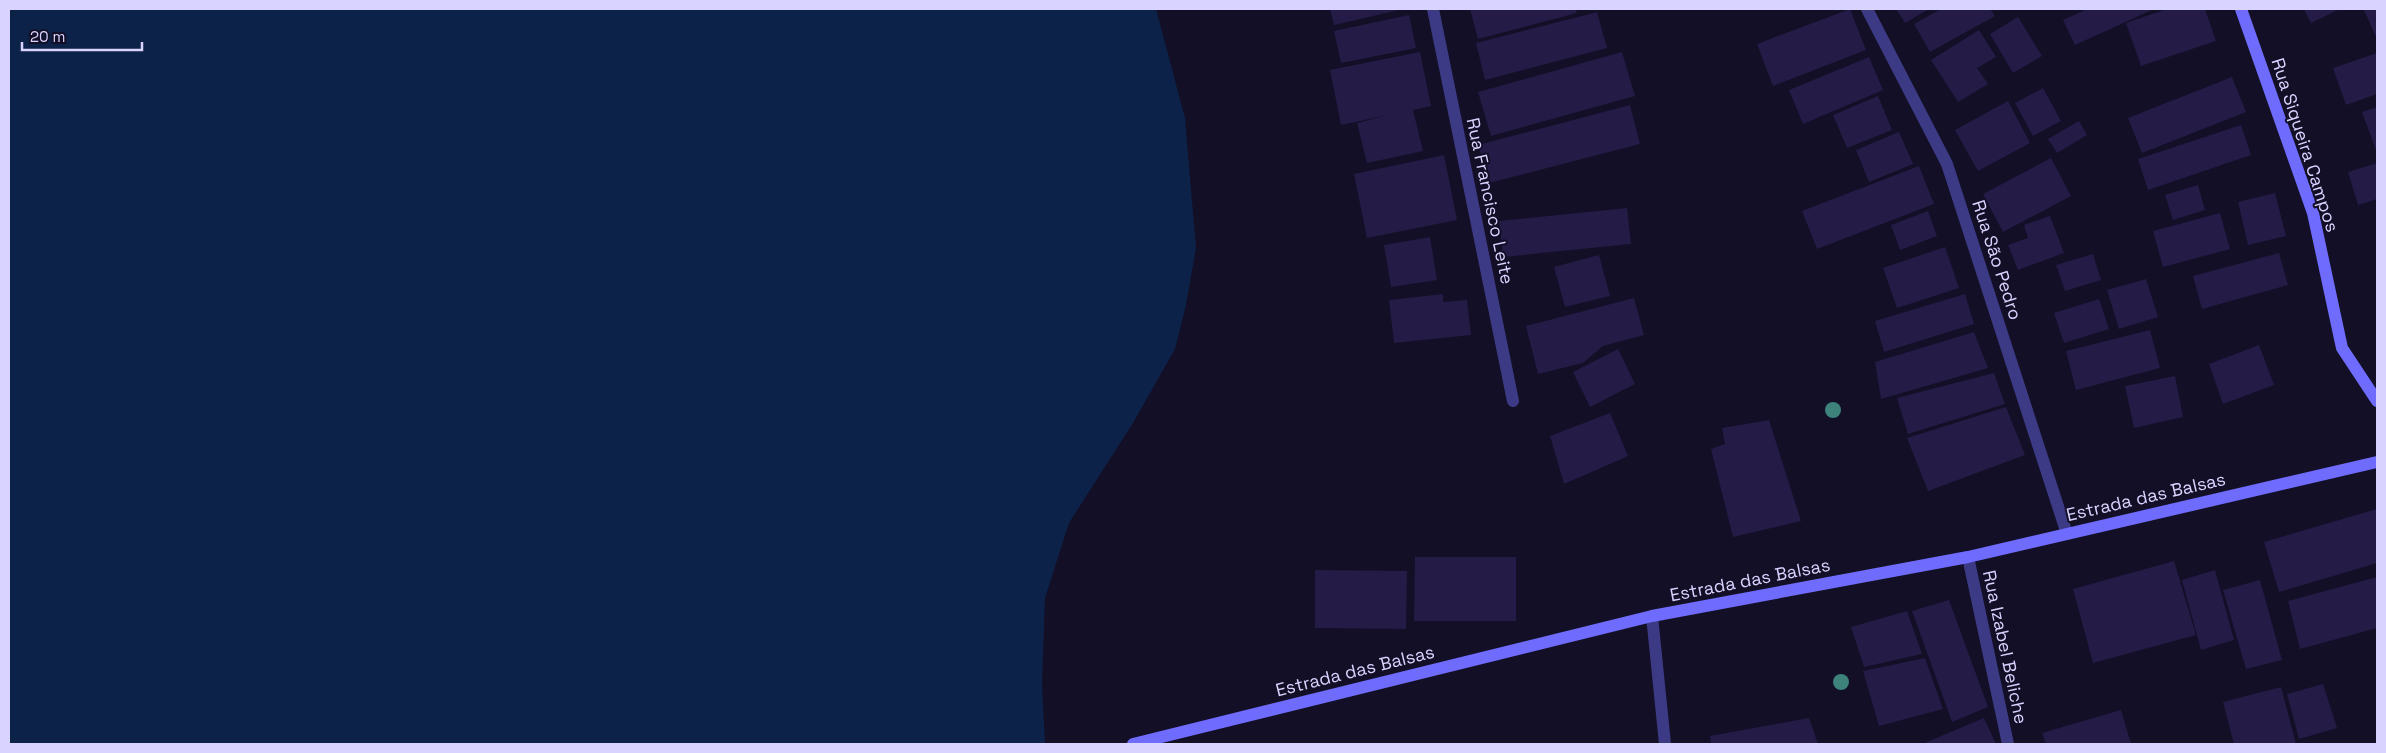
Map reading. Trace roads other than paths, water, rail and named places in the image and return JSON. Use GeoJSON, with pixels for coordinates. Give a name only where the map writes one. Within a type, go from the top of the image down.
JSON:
{"type":"FeatureCollection","features":[{"type":"Feature","properties":{"kind":"street","name":"Rua Francisco Leite"},"geometry":{"type":"LineString","coordinates":[[1433,9],[1513,401]]}},
{"type":"Feature","properties":{"kind":"street","name":"Rua São Pedro"},"geometry":{"type":"LineString","coordinates":[[1867,9],[1947,164],[2067,534]]}},
{"type":"Feature","properties":{"kind":"street","name":"Rua Siqueira Campos"},"geometry":{"type":"LineString","coordinates":[[2241,9],[2312,213],[2342,348],[2377,401]]}},
{"type":"Feature","properties":{"kind":"street","name":"Estrada das Balsas"},"geometry":{"type":"LineString","coordinates":[[1133,744],[1652,616],[1968,557],[2377,462]]}},
{"type":"Feature","properties":{"kind":"street","name":"Rua Izabel Beliche"},"geometry":{"type":"LineString","coordinates":[[1968,557],[2008,744]]}},
{"type":"Feature","properties":{"kind":"street"},"geometry":{"type":"LineString","coordinates":[[1652,616],[1666,744]]}},
{"type":"Feature","properties":{"kind":"water"},"geometry":{"type":"Polygon","coordinates":[[[9,9],[1156,9],[1185,118],[1196,248],[1186,305],[1175,349],[1133,423],[1069,523],[1045,598],[1042,683],[1045,744],[9,744],[9,9]]]}}]}
